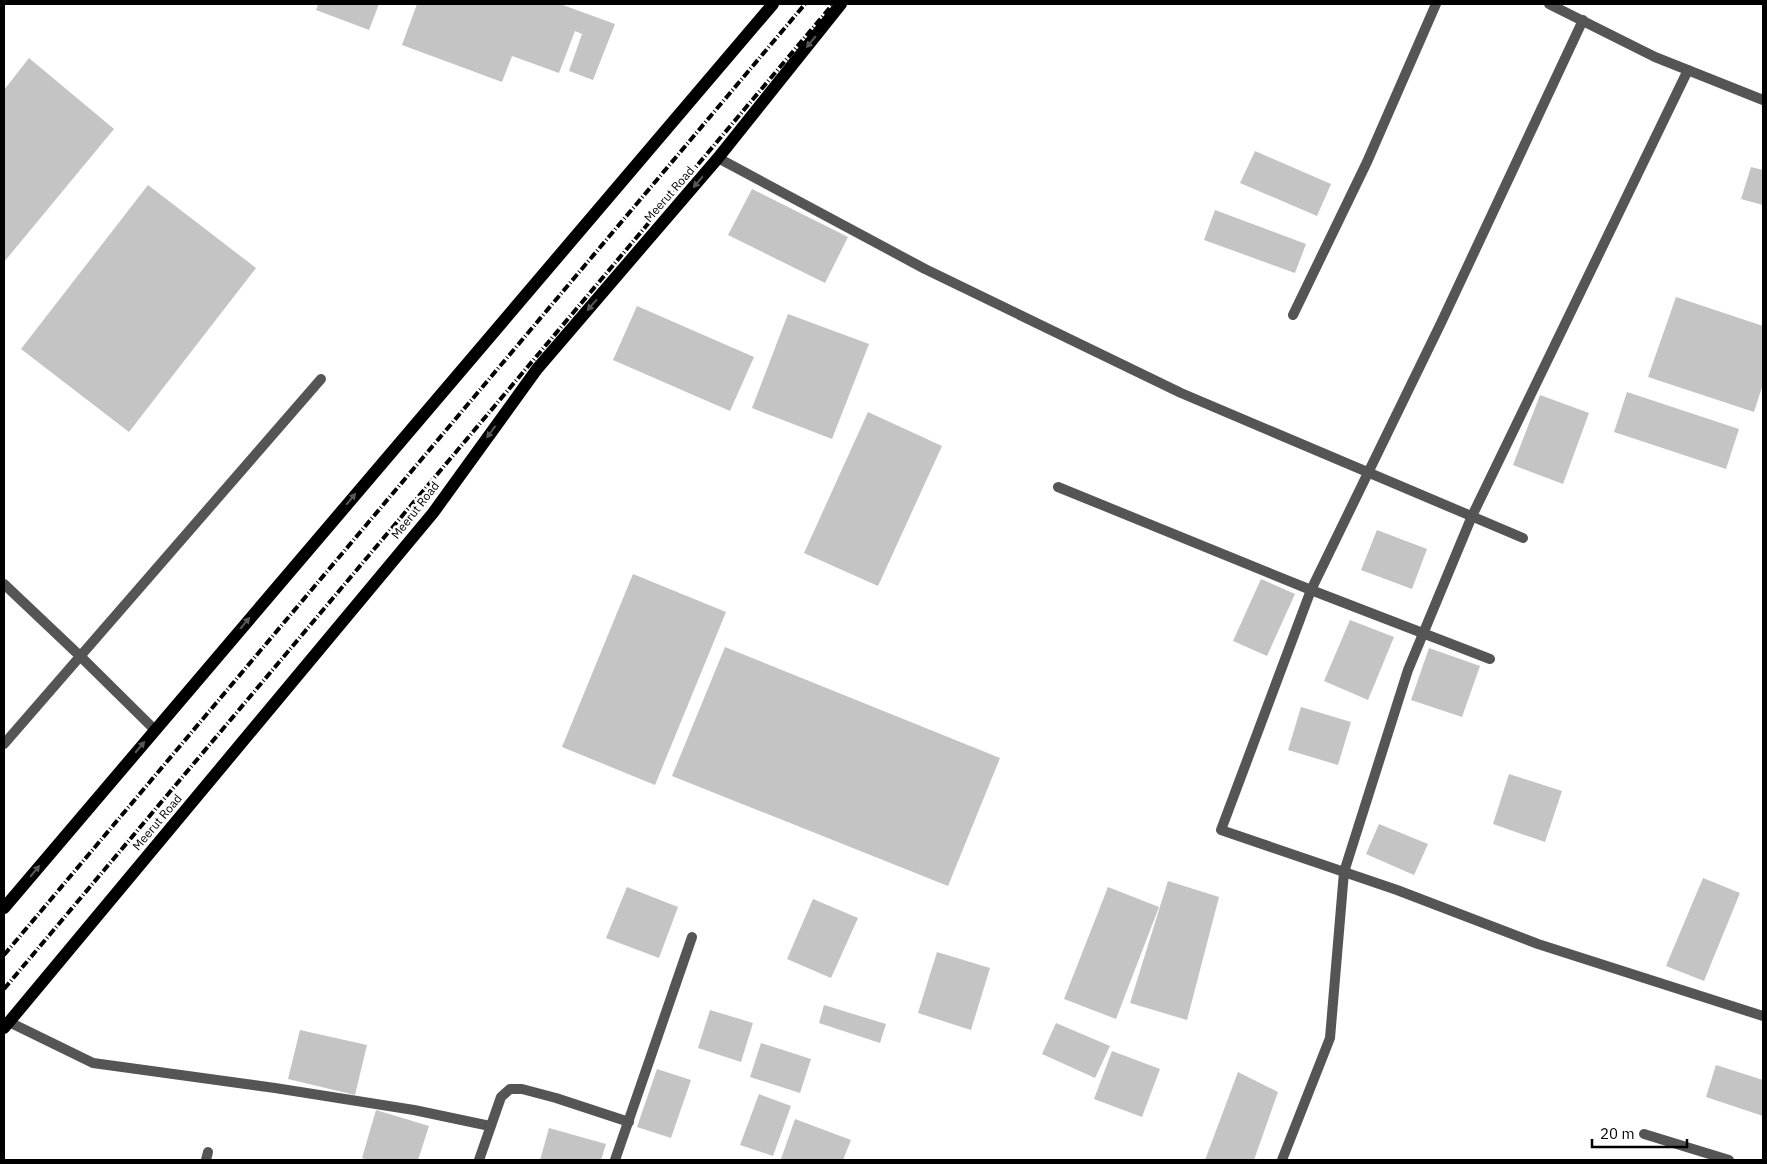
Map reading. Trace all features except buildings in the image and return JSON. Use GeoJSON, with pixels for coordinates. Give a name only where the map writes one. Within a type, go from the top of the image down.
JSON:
{"type":"FeatureCollection","features":[{"type":"Feature","properties":{"kind":"main road"},"geometry":{"type":"LineString","coordinates":[[4,908],[772,4]]}},
{"type":"Feature","properties":{"kind":"main road","name":"Meerut Road"},"geometry":{"type":"LineString","coordinates":[[6,1025],[433,512],[537,369],[718,158],[841,4]]}},
{"type":"Feature","properties":{"kind":"street"},"geometry":{"type":"LineString","coordinates":[[1294,315],[1367,162],[1436,4]]}},
{"type":"Feature","properties":{"kind":"street"},"geometry":{"type":"LineString","coordinates":[[1549,4],[1655,57],[1763,100]]}},
{"type":"Feature","properties":{"kind":"street"},"geometry":{"type":"LineString","coordinates":[[1583,20],[1441,323],[1311,590],[1221,830],[1344,872],[1538,944],[1763,1016]]}},
{"type":"Feature","properties":{"kind":"street"},"geometry":{"type":"LineString","coordinates":[[1282,1160],[1330,1038],[1344,872],[1408,670],[1472,516],[1688,70]]}},
{"type":"Feature","properties":{"kind":"street"},"geometry":{"type":"LineString","coordinates":[[718,158],[925,269],[1172,389],[1523,538]]}},
{"type":"Feature","properties":{"kind":"street"},"geometry":{"type":"LineString","coordinates":[[4,744],[321,379]]}},
{"type":"Feature","properties":{"kind":"street"},"geometry":{"type":"LineString","coordinates":[[1058,487],[1311,590],[1490,659]]}},
{"type":"Feature","properties":{"kind":"street"},"geometry":{"type":"LineString","coordinates":[[4,584],[155,730]]}},
{"type":"Feature","properties":{"kind":"street"},"geometry":{"type":"LineString","coordinates":[[615,1160],[692,937]]}},
{"type":"Feature","properties":{"kind":"street"},"geometry":{"type":"LineString","coordinates":[[6,1025],[93,1063],[275,1088],[414,1110],[490,1126]]}},
{"type":"Feature","properties":{"kind":"street"},"geometry":{"type":"LineString","coordinates":[[479,1160],[500,1097],[510,1089],[522,1089],[556,1098],[628,1122]]}},
{"type":"Feature","properties":{"kind":"street"},"geometry":{"type":"LineString","coordinates":[[1644,1134],[1723,1159]]}},
{"type":"Feature","properties":{"kind":"railway"},"geometry":{"type":"LineString","coordinates":[[4,955],[805,4]]}},
{"type":"Feature","properties":{"kind":"railway"},"geometry":{"type":"LineString","coordinates":[[4,989],[833,4]]}}]}
